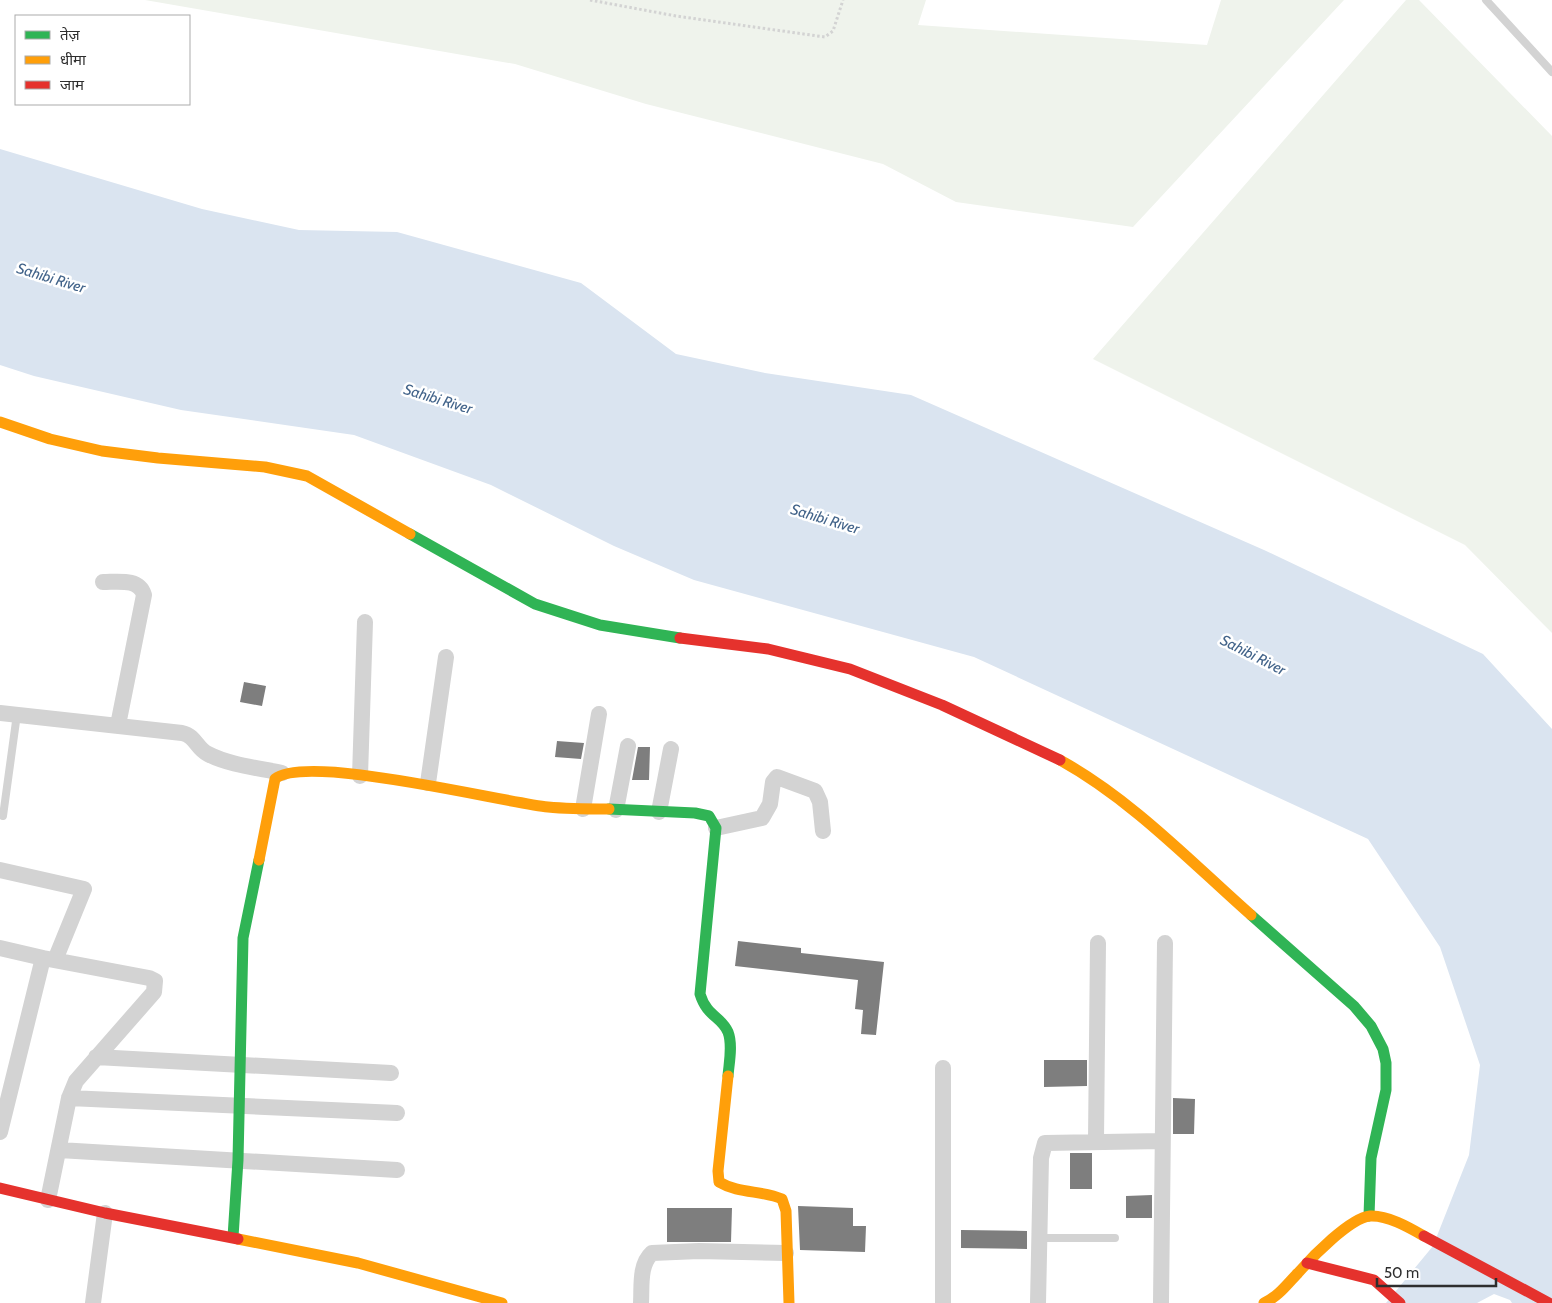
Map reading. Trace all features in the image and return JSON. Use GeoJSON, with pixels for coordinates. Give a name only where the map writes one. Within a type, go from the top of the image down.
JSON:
{"type":"FeatureCollection","features":[{"type":"Feature","properties":{"kind":"street"},"geometry":{"type":"LineString","coordinates":[[0,422],[45,439],[136,456],[267,466],[307,476],[535,604],[560,615],[607,628],[734,644],[800,655],[848,668],[908,689],[1048,753],[1075,769],[1120,801],[1360,1011],[1383,1050],[1387,1074],[1386,1090],[1371,1157],[1369,1216]]}},
{"type":"Feature","properties":{"kind":"street"},"geometry":{"type":"LineString","coordinates":[[103,582],[136,584],[142,588],[144,595],[118,725]]}},
{"type":"Feature","properties":{"kind":"street"},"geometry":{"type":"LineString","coordinates":[[360,776],[365,622]]}},
{"type":"Feature","properties":{"kind":"street"},"geometry":{"type":"LineString","coordinates":[[428,783],[446,657]]}},
{"type":"Feature","properties":{"kind":"street"},"geometry":{"type":"LineString","coordinates":[[0,713],[118,725],[191,735],[201,749],[216,758],[282,773],[307,771],[428,783],[528,804],[582,809],[695,813],[709,816],[716,828],[700,994],[703,1006],[712,1017],[726,1028],[729,1037],[730,1056],[718,1171],[719,1182],[728,1189],[772,1193],[782,1199],[786,1212],[789,1303]]}},
{"type":"Feature","properties":{"kind":"street"},"geometry":{"type":"LineString","coordinates":[[582,809],[600,714]]}},
{"type":"Feature","properties":{"kind":"street"},"geometry":{"type":"LineString","coordinates":[[616,810],[628,746]]}},
{"type":"Feature","properties":{"kind":"street"},"geometry":{"type":"LineString","coordinates":[[659,812],[671,749]]}},
{"type":"Feature","properties":{"kind":"street"},"geometry":{"type":"LineString","coordinates":[[233,1237],[238,1160],[238,1063],[243,938],[271,794],[275,779],[282,773]]}},
{"type":"Feature","properties":{"kind":"street"},"geometry":{"type":"LineString","coordinates":[[716,828],[762,818],[770,804],[772,782],[777,778],[815,791],[820,802],[823,830]]}},
{"type":"Feature","properties":{"kind":"street"},"geometry":{"type":"LineString","coordinates":[[0,870],[84,889],[49,959],[0,1132]]}},
{"type":"Feature","properties":{"kind":"street"},"geometry":{"type":"LineString","coordinates":[[1096,1140],[1098,943]]}},
{"type":"Feature","properties":{"kind":"street"},"geometry":{"type":"LineString","coordinates":[[1161,1303],[1165,943]]}},
{"type":"Feature","properties":{"kind":"street"},"geometry":{"type":"LineString","coordinates":[[0,948],[149,978],[154,981],[154,992],[76,1081],[69,1098],[48,1200]]}},
{"type":"Feature","properties":{"kind":"street"},"geometry":{"type":"LineString","coordinates":[[96,1057],[391,1072]]}},
{"type":"Feature","properties":{"kind":"street"},"geometry":{"type":"LineString","coordinates":[[943,1068],[943,1303]]}},
{"type":"Feature","properties":{"kind":"street"},"geometry":{"type":"LineString","coordinates":[[69,1098],[397,1113]]}},
{"type":"Feature","properties":{"kind":"street"},"geometry":{"type":"LineString","coordinates":[[1038,1303],[1041,1158],[1045,1143],[1096,1140],[1162,1140]]}},
{"type":"Feature","properties":{"kind":"street"},"geometry":{"type":"LineString","coordinates":[[59,1150],[398,1170]]}},
{"type":"Feature","properties":{"kind":"street"},"geometry":{"type":"LineString","coordinates":[[0,1188],[105,1213],[233,1237],[401,1273],[502,1303]]}},
{"type":"Feature","properties":{"kind":"street"},"geometry":{"type":"LineString","coordinates":[[92,1303],[105,1213]]}},
{"type":"Feature","properties":{"kind":"street"},"geometry":{"type":"LineString","coordinates":[[1271,1301],[1307,1263],[1349,1226],[1369,1216],[1380,1217],[1408,1228],[1549,1303]]}},
{"type":"Feature","properties":{"kind":"street"},"geometry":{"type":"LineString","coordinates":[[641,1303],[643,1267],[647,1258],[652,1253],[689,1251],[786,1253]]}},
{"type":"Feature","properties":{"kind":"street"},"geometry":{"type":"LineString","coordinates":[[1307,1263],[1374,1280],[1400,1303]]}},
{"type":"Feature","properties":{"kind":"lane"},"geometry":{"type":"LineString","coordinates":[[1486,0],[1552,72]]}},
{"type":"Feature","properties":{"kind":"lane"},"geometry":{"type":"LineString","coordinates":[[3,816],[17,714]]}},
{"type":"Feature","properties":{"kind":"lane"},"geometry":{"type":"LineString","coordinates":[[1039,1238],[1115,1238]]}},
{"type":"Feature","properties":{"kind":"path"},"geometry":{"type":"LineString","coordinates":[[590,0],[676,16],[825,37],[833,31],[843,0]]}},
{"type":"Feature","properties":{"kind":"shaded area"},"geometry":{"type":"Polygon","coordinates":[[[145,0],[926,0],[918,25],[1207,45],[1221,0],[1344,0],[1133,227],[956,202],[883,164],[646,104],[515,64],[145,0]]]}},
{"type":"Feature","properties":{"kind":"shaded area"},"geometry":{"type":"Polygon","coordinates":[[[1406,0],[1419,0],[1552,136],[1552,633],[1465,545],[1093,359],[1406,0]]]}},
{"type":"Feature","properties":{"kind":"water","name":"Sahibi River"},"geometry":{"type":"Polygon","coordinates":[[[0,149],[202,209],[299,230],[397,232],[581,283],[676,354],[765,373],[911,395],[1264,550],[1483,654],[1552,729],[1552,1303],[1512,1303],[1510,1300],[1494,1294],[1477,1303],[1386,1303],[1433,1246],[1469,1155],[1480,1065],[1440,947],[1368,839],[974,657],[694,580],[614,546],[491,485],[354,435],[181,410],[34,376],[0,365],[0,149]]]}},
{"type":"Feature","properties":{"kind":"building"},"geometry":{"type":"Polygon","coordinates":[[[244,682],[266,686],[262,706],[240,702],[244,682]]]}},
{"type":"Feature","properties":{"kind":"building"},"geometry":{"type":"Polygon","coordinates":[[[557,741],[584,743],[581,759],[555,757],[557,741]]]}},
{"type":"Feature","properties":{"kind":"building"},"geometry":{"type":"Polygon","coordinates":[[[638,747],[650,747],[649,780],[632,780],[638,747]]]}},
{"type":"Feature","properties":{"kind":"building"},"geometry":{"type":"Polygon","coordinates":[[[738,941],[801,948],[801,953],[884,962],[876,1035],[861,1034],[863,1010],[855,1009],[858,980],[735,966],[738,941]]]}},
{"type":"Feature","properties":{"kind":"building"},"geometry":{"type":"Polygon","coordinates":[[[1044,1060],[1087,1060],[1087,1086],[1044,1087],[1044,1060]]]}},
{"type":"Feature","properties":{"kind":"building"},"geometry":{"type":"Polygon","coordinates":[[[1173,1098],[1195,1099],[1194,1134],[1173,1134],[1173,1098]]]}},
{"type":"Feature","properties":{"kind":"building"},"geometry":{"type":"Polygon","coordinates":[[[1070,1153],[1092,1153],[1092,1189],[1070,1189],[1070,1153]]]}},
{"type":"Feature","properties":{"kind":"building"},"geometry":{"type":"Polygon","coordinates":[[[1152,1195],[1152,1218],[1126,1218],[1126,1196],[1152,1195]]]}},
{"type":"Feature","properties":{"kind":"building"},"geometry":{"type":"Polygon","coordinates":[[[798,1206],[853,1208],[853,1226],[866,1226],[865,1252],[800,1250],[798,1206]]]}},
{"type":"Feature","properties":{"kind":"building"},"geometry":{"type":"Polygon","coordinates":[[[667,1208],[732,1208],[731,1242],[667,1242],[667,1208]]]}},
{"type":"Feature","properties":{"kind":"building"},"geometry":{"type":"Polygon","coordinates":[[[961,1230],[1027,1231],[1027,1249],[961,1248],[961,1230]]]}},
{"type":"Feature","properties":{"kind":"traffic: fast"},"geometry":{"type":"LineString","coordinates":[[410,534],[535,604],[600,625],[680,638]]}},
{"type":"Feature","properties":{"kind":"traffic: fast"},"geometry":{"type":"LineString","coordinates":[[609,809],[695,813],[709,816],[716,828],[700,994],[706,1007],[728,1032],[730,1048],[728,1076]]}},
{"type":"Feature","properties":{"kind":"traffic: fast"},"geometry":{"type":"LineString","coordinates":[[233,1237],[238,1160],[243,938],[259,860]]}},
{"type":"Feature","properties":{"kind":"traffic: fast"},"geometry":{"type":"LineString","coordinates":[[1251,915],[1354,1006],[1371,1026],[1383,1049],[1386,1063],[1386,1090],[1371,1158],[1369,1216]]}},
{"type":"Feature","properties":{"kind":"traffic: slow"},"geometry":{"type":"LineString","coordinates":[[0,422],[50,439],[102,451],[265,467],[307,476],[410,534]]}},
{"type":"Feature","properties":{"kind":"traffic: slow"},"geometry":{"type":"LineString","coordinates":[[1060,760],[1136,812],[1251,915]]}},
{"type":"Feature","properties":{"kind":"traffic: slow"},"geometry":{"type":"LineString","coordinates":[[259,860],[275,779],[294,773],[324,772],[363,775],[548,807],[609,809]]}},
{"type":"Feature","properties":{"kind":"traffic: slow"},"geometry":{"type":"LineString","coordinates":[[728,1076],[718,1171],[719,1182],[734,1188],[767,1194],[782,1199],[786,1211],[789,1303]]}},
{"type":"Feature","properties":{"kind":"traffic: slow"},"geometry":{"type":"LineString","coordinates":[[1264,1303],[1278,1293],[1332,1239],[1362,1218],[1370,1216],[1384,1218],[1399,1223],[1424,1236]]}},
{"type":"Feature","properties":{"kind":"traffic: slow"},"geometry":{"type":"LineString","coordinates":[[238,1239],[358,1263],[502,1303]]}},
{"type":"Feature","properties":{"kind":"traffic: jam"},"geometry":{"type":"LineString","coordinates":[[680,638],[768,649],[850,669],[942,705],[1060,760]]}},
{"type":"Feature","properties":{"kind":"traffic: jam"},"geometry":{"type":"LineString","coordinates":[[0,1188],[105,1213],[238,1239]]}},
{"type":"Feature","properties":{"kind":"traffic: jam"},"geometry":{"type":"LineString","coordinates":[[1424,1236],[1549,1303]]}},
{"type":"Feature","properties":{"kind":"traffic: jam"},"geometry":{"type":"LineString","coordinates":[[1307,1263],[1374,1280],[1400,1303]]}}]}
